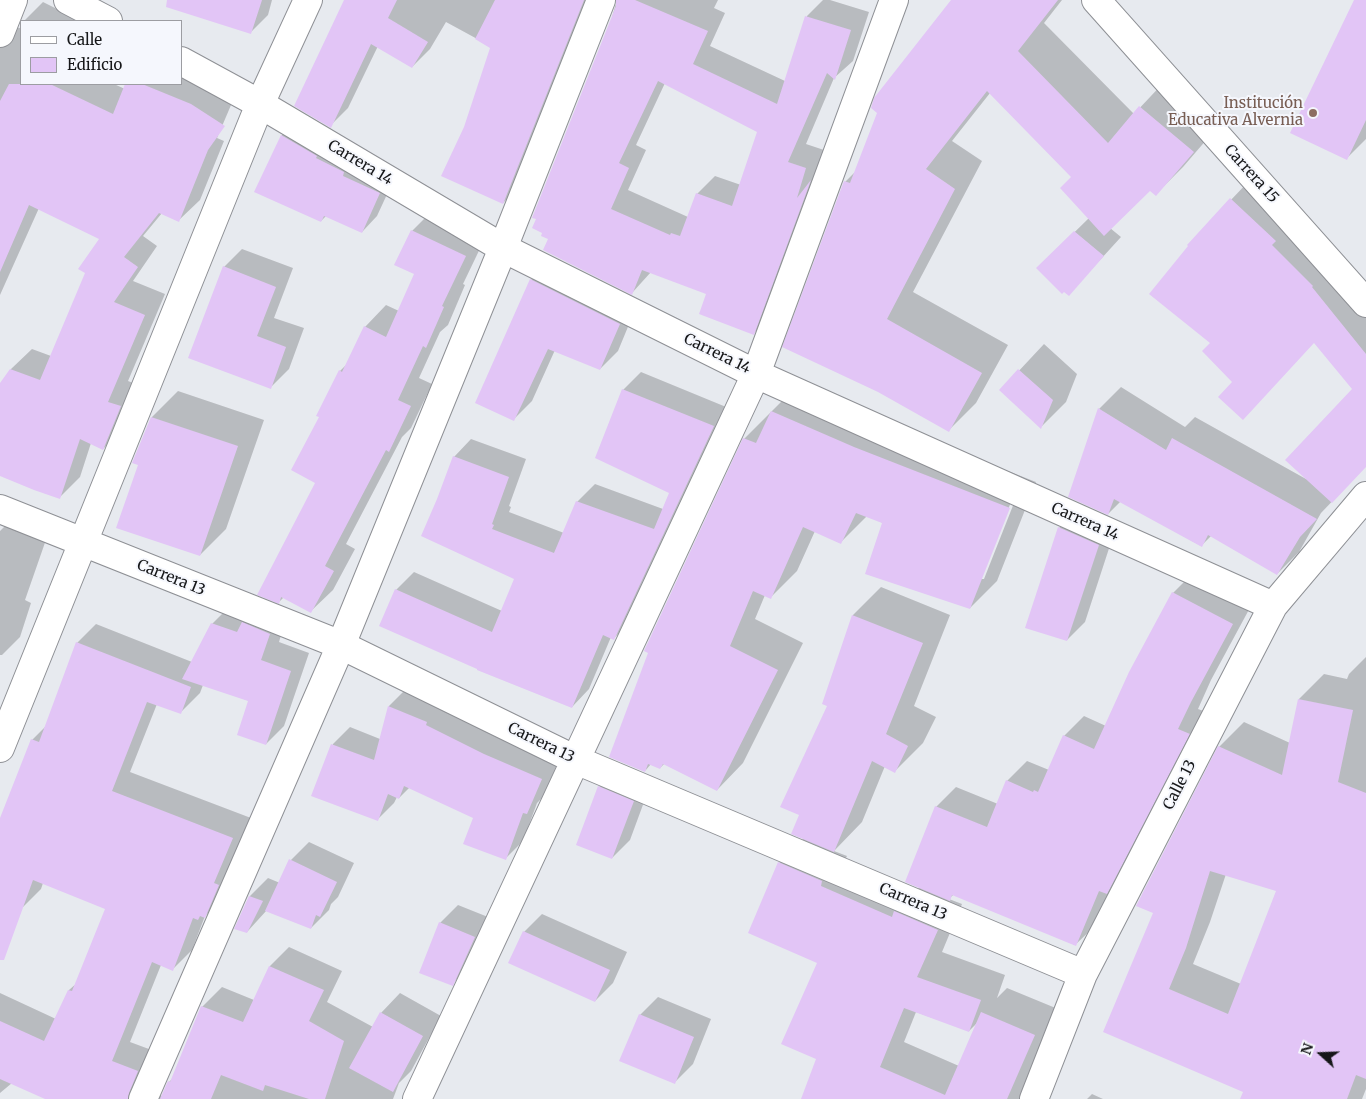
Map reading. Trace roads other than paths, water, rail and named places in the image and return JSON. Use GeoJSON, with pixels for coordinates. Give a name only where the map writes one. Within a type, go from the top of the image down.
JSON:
{"type":"FeatureCollection","features":[{"type":"Feature","properties":{"kind":"street"},"geometry":{"type":"LineString","coordinates":[[0,33],[13,0]]}},
{"type":"Feature","properties":{"kind":"street"},"geometry":{"type":"LineString","coordinates":[[68,0],[106,20]]}},
{"type":"Feature","properties":{"kind":"street"},"geometry":{"type":"LineString","coordinates":[[0,748],[84,544],[260,104],[308,0]]}},
{"type":"Feature","properties":{"kind":"street"},"geometry":{"type":"LineString","coordinates":[[143,1099],[341,645],[503,248],[601,0]]}},
{"type":"Feature","properties":{"kind":"street"},"geometry":{"type":"LineString","coordinates":[[417,1099],[756,374],[894,0]]}},
{"type":"Feature","properties":{"kind":"street","name":"Carrera 15"},"geometry":{"type":"LineString","coordinates":[[1096,0],[1366,303]]}},
{"type":"Feature","properties":{"kind":"street","name":"Carrera 14"},"geometry":{"type":"LineString","coordinates":[[182,62],[260,104],[503,248],[756,374],[1273,606]]}},
{"type":"Feature","properties":{"kind":"street","name":"Calle 13"},"geometry":{"type":"LineString","coordinates":[[1034,1099],[1083,974],[1273,606],[1366,496]]}},
{"type":"Feature","properties":{"kind":"street","name":"Carrera 13"},"geometry":{"type":"LineString","coordinates":[[0,509],[341,645],[576,760],[1083,974]]}},
{"type":"Feature","properties":{"kind":"place","name":"Institución Educativa Alvernia"},"geometry":{"type":"Point","coordinates":[1313,113]}}]}
